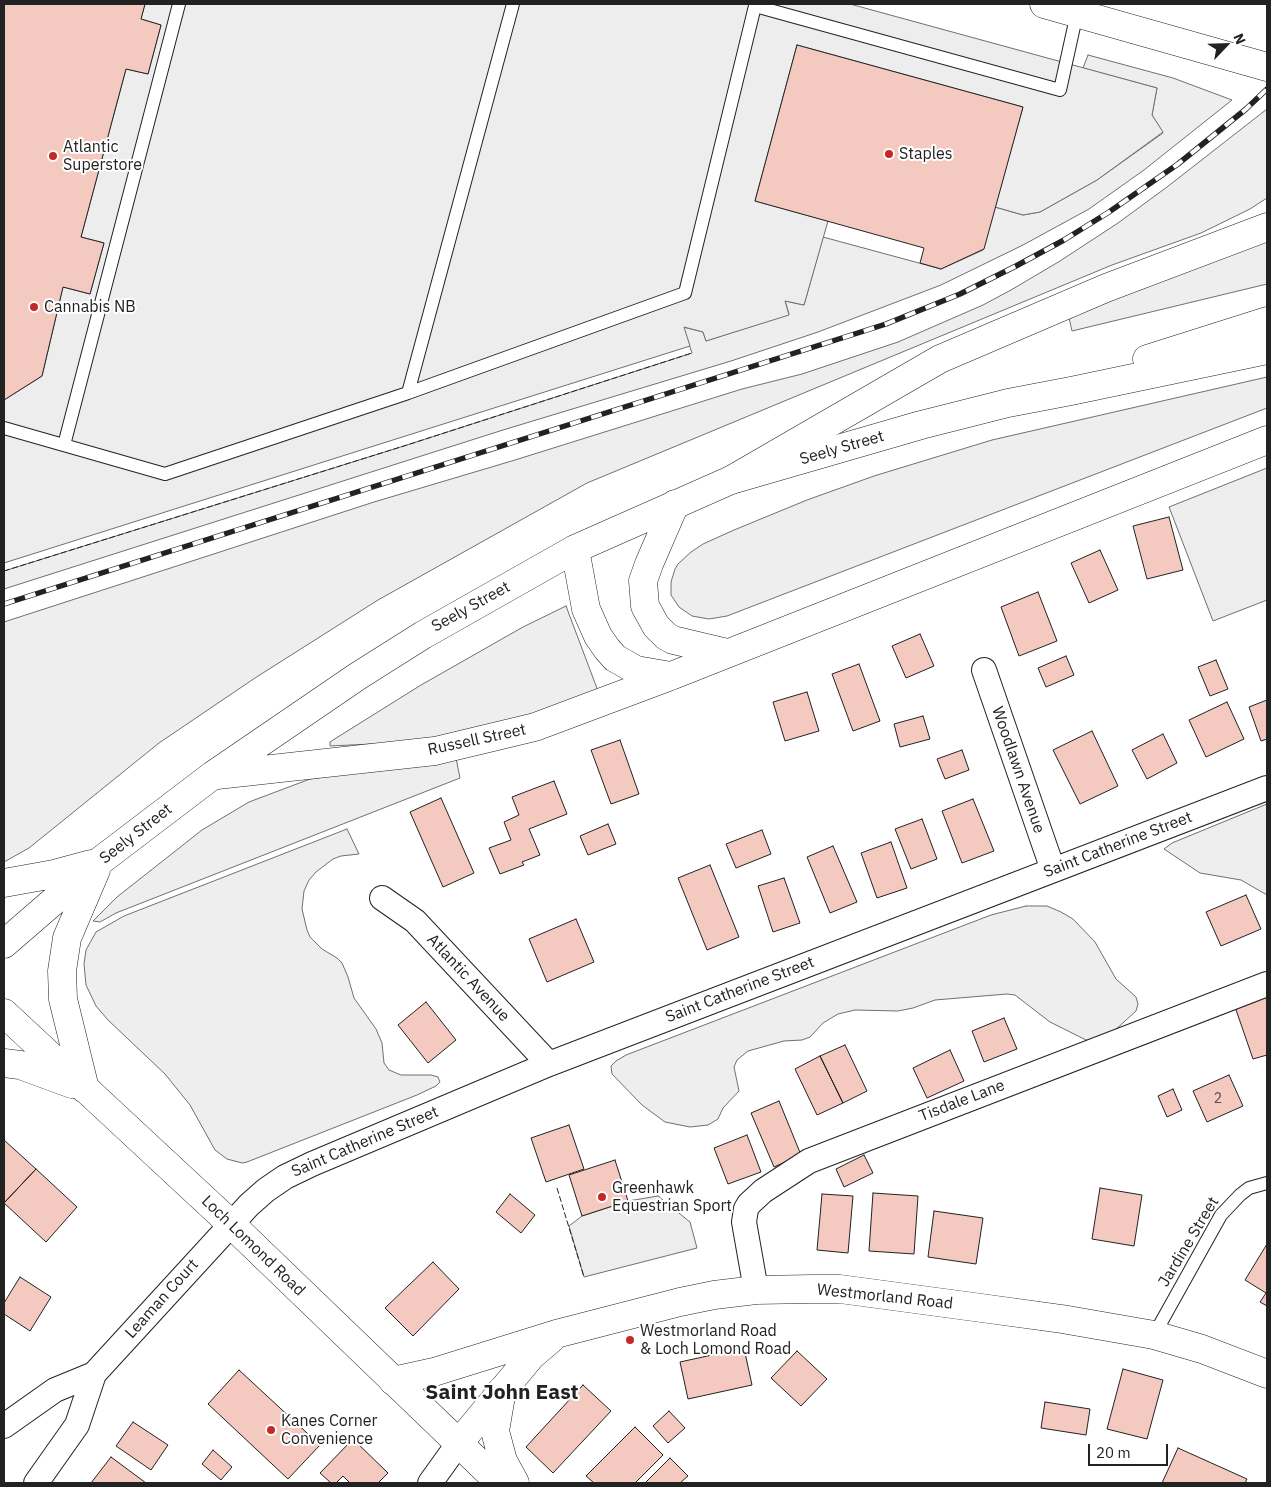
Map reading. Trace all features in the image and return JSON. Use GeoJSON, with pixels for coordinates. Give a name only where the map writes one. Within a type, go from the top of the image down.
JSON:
{"type":"FeatureCollection","features":[{"type":"Feature","properties":{"kind":"main road"},"geometry":{"type":"LineString","coordinates":[[1044,4],[1102,22],[1267,67]]}},
{"type":"Feature","properties":{"kind":"main road"},"geometry":{"type":"LineString","coordinates":[[730,480],[940,359],[1106,288],[1263,228]]}},
{"type":"Feature","properties":{"kind":"main road","name":"Seely Street"},"geometry":{"type":"LineString","coordinates":[[4,944],[100,862],[213,775],[358,676],[423,635],[575,549],[730,480],[921,425],[1008,403],[1267,321]]}},
{"type":"Feature","properties":{"kind":"main road","name":"Seely Street"},"geometry":{"type":"LineString","coordinates":[[1008,403],[1071,392],[1267,350]]}},
{"type":"Feature","properties":{"kind":"main road","name":"Russell Street"},"geometry":{"type":"LineString","coordinates":[[213,775],[435,751],[535,727],[671,676],[1267,440]]}},
{"type":"Feature","properties":{"kind":"main road"},"geometry":{"type":"LineString","coordinates":[[675,504],[643,581],[645,606],[656,626],[673,640],[728,653]]}},
{"type":"Feature","properties":{"kind":"main road"},"geometry":{"type":"LineString","coordinates":[[575,549],[586,609],[606,649],[614,658],[636,670],[671,676]]}},
{"type":"Feature","properties":{"kind":"main road"},"geometry":{"type":"LineString","coordinates":[[4,883],[54,874],[100,862]]}},
{"type":"Feature","properties":{"kind":"main road"},"geometry":{"type":"LineString","coordinates":[[85,1089],[63,999],[62,971],[67,938],[100,862]]}},
{"type":"Feature","properties":{"kind":"main road","name":"Loch Lomond Road"},"geometry":{"type":"LineString","coordinates":[[4,1013],[231,1224],[500,1483]]}},
{"type":"Feature","properties":{"kind":"main road"},"geometry":{"type":"LineString","coordinates":[[4,1062],[46,1073],[85,1089]]}},
{"type":"Feature","properties":{"kind":"main road","name":"Westmorland Road"},"geometry":{"type":"LineString","coordinates":[[458,1444],[531,1356],[556,1334],[680,1302],[714,1295],[756,1290],[840,1289],[1062,1319],[1154,1335],[1202,1349],[1267,1374]]}},
{"type":"Feature","properties":{"kind":"main road"},"geometry":{"type":"LineString","coordinates":[[393,1380],[434,1372],[556,1334]]}},
{"type":"Feature","properties":{"kind":"main road"},"geometry":{"type":"LineString","coordinates":[[502,1389],[495,1431],[504,1461],[515,1483]]}},
{"type":"Feature","properties":{"kind":"street","name":"Woodlawn Avenue"},"geometry":{"type":"LineString","coordinates":[[984,670],[1053,870]]}},
{"type":"Feature","properties":{"kind":"street","name":"Saint Catherine Street"},"geometry":{"type":"LineString","coordinates":[[231,1224],[249,1204],[266,1190],[292,1174],[549,1064],[1267,788]]}},
{"type":"Feature","properties":{"kind":"street","name":"Atlantic Avenue"},"geometry":{"type":"LineString","coordinates":[[382,898],[415,921],[549,1064]]}},
{"type":"Feature","properties":{"kind":"street","name":"Tisdale Lane"},"geometry":{"type":"LineString","coordinates":[[756,1290],[744,1222],[746,1209],[763,1191],[809,1162],[1267,984]]}},
{"type":"Feature","properties":{"kind":"street","name":"Leaman Court"},"geometry":{"type":"LineString","coordinates":[[36,1483],[77,1425],[94,1374],[231,1224]]}},
{"type":"Feature","properties":{"kind":"street","name":"Leaman Court"},"geometry":{"type":"LineString","coordinates":[[4,1426],[55,1390],[94,1374]]}},
{"type":"Feature","properties":{"kind":"street"},"geometry":{"type":"LineString","coordinates":[[430,1483],[458,1444]]}},
{"type":"Feature","properties":{"kind":"lane"},"geometry":{"type":"LineString","coordinates":[[64,445],[179,4]]}},
{"type":"Feature","properties":{"kind":"lane"},"geometry":{"type":"LineString","coordinates":[[408,393],[513,4]]}},
{"type":"Feature","properties":{"kind":"lane"},"geometry":{"type":"LineString","coordinates":[[4,428],[166,474],[408,393],[685,293],[755,6],[1060,90],[1077,13]]}},
{"type":"Feature","properties":{"kind":"lane","name":"Jardine Street"},"geometry":{"type":"LineString","coordinates":[[1154,1335],[1221,1215],[1240,1195],[1250,1188],[1267,1183]]}},
{"type":"Feature","properties":{"kind":"shaded area"},"geometry":{"type":"Polygon","coordinates":[[[145,4],[850,4],[1157,88],[1152,115],[1163,132],[1097,180],[1040,212],[1023,215],[995,207],[1023,107],[797,45],[755,201],[828,221],[804,305],[785,301],[789,315],[706,341],[703,332],[684,327],[690,346],[4,563],[4,400],[42,376],[63,287],[90,294],[104,243],[81,237],[126,69],[148,74],[161,25],[141,19],[145,4]]]}},
{"type":"Feature","properties":{"kind":"shaded area"},"geometry":{"type":"Polygon","coordinates":[[[1088,55],[1173,78],[1232,100],[1144,170],[1089,209],[1023,245],[941,285],[818,332],[731,361],[503,430],[4,589],[4,571],[407,445],[692,353],[683,327],[703,332],[706,341],[789,314],[785,301],[804,305],[823,237],[941,269],[983,250],[995,207],[1023,215],[1040,212],[1097,180],[1163,133],[1152,115],[1157,88],[1083,68],[1088,55]]]}},
{"type":"Feature","properties":{"kind":"shaded area"},"geometry":{"type":"Polygon","coordinates":[[[1267,109],[1267,198],[1250,209],[1201,233],[1112,265],[587,483],[378,600],[255,678],[159,743],[29,848],[4,862],[4,622],[374,502],[742,389],[802,374],[898,342],[983,305],[1060,261],[1118,223],[1267,109]]]}},
{"type":"Feature","properties":{"kind":"shaded area"},"geometry":{"type":"Polygon","coordinates":[[[1267,236],[1267,284],[1072,331],[1069,318],[1267,236]]]}},
{"type":"Feature","properties":{"kind":"shaded area"},"geometry":{"type":"Polygon","coordinates":[[[1267,377],[1267,408],[727,616],[709,619],[692,616],[679,607],[671,595],[671,582],[675,569],[691,552],[703,544],[734,530],[807,500],[874,476],[992,440],[1267,377]]]}},
{"type":"Feature","properties":{"kind":"shaded area"},"geometry":{"type":"Polygon","coordinates":[[[1267,468],[1267,600],[1213,621],[1169,507],[1267,468]]]}},
{"type":"Feature","properties":{"kind":"shaded area"},"geometry":{"type":"Polygon","coordinates":[[[566,606],[598,691],[515,720],[427,739],[330,746],[330,742],[421,685],[523,627],[566,606]]]}},
{"type":"Feature","properties":{"kind":"shaded area"},"geometry":{"type":"Polygon","coordinates":[[[456,758],[460,778],[116,913],[100,922],[93,921],[117,897],[202,830],[249,802],[310,779],[456,758]]]}},
{"type":"Feature","properties":{"kind":"shaded area"},"geometry":{"type":"Polygon","coordinates":[[[1267,804],[1267,895],[1241,880],[1200,873],[1164,849],[1172,843],[1267,804]]]}},
{"type":"Feature","properties":{"kind":"shaded area"},"geometry":{"type":"Polygon","coordinates":[[[347,829],[359,854],[333,859],[309,880],[304,891],[302,909],[307,930],[310,937],[322,949],[342,963],[354,998],[376,1029],[382,1043],[384,1063],[389,1070],[401,1075],[431,1075],[438,1077],[440,1082],[436,1086],[417,1095],[247,1162],[242,1163],[227,1159],[215,1150],[190,1105],[165,1074],[108,1020],[96,1006],[86,985],[84,964],[86,950],[96,932],[124,916],[347,829]]]}},
{"type":"Feature","properties":{"kind":"shaded area"},"geometry":{"type":"Polygon","coordinates":[[[1026,906],[1047,906],[1073,919],[1095,942],[1116,979],[1136,997],[1138,1004],[1136,1011],[1114,1031],[1095,1041],[1086,1040],[1050,1022],[1015,995],[1007,994],[935,1000],[898,1011],[855,1010],[838,1014],[823,1023],[810,1037],[802,1040],[784,1041],[748,1051],[737,1060],[734,1067],[739,1091],[723,1108],[718,1119],[708,1125],[690,1127],[665,1122],[642,1105],[612,1074],[611,1066],[626,1055],[991,915],[1026,906]]]}},
{"type":"Feature","properties":{"kind":"shaded area"},"geometry":{"type":"Polygon","coordinates":[[[658,1196],[690,1222],[697,1248],[584,1277],[569,1226],[582,1216],[628,1201],[658,1196]]]}},
{"type":"Feature","properties":{"kind":"building","name":"Atlantic Superstore"},"geometry":{"type":"Polygon","coordinates":[[[4,4],[145,4],[141,19],[161,25],[148,74],[126,69],[81,237],[104,243],[90,294],[63,287],[42,376],[4,400],[4,4]]]}},
{"type":"Feature","properties":{"kind":"building","name":"Staples"},"geometry":{"type":"Polygon","coordinates":[[[797,45],[1023,107],[984,249],[941,269],[920,263],[924,248],[755,201],[797,45]]]}},
{"type":"Feature","properties":{"kind":"building"},"geometry":{"type":"Polygon","coordinates":[[[1169,517],[1183,570],[1147,579],[1133,526],[1169,517]]]}},
{"type":"Feature","properties":{"kind":"building"},"geometry":{"type":"Polygon","coordinates":[[[1100,550],[1118,590],[1089,603],[1071,563],[1100,550]]]}},
{"type":"Feature","properties":{"kind":"building"},"geometry":{"type":"Polygon","coordinates":[[[1038,592],[1057,641],[1019,656],[1001,607],[1038,592]]]}},
{"type":"Feature","properties":{"kind":"building"},"geometry":{"type":"Polygon","coordinates":[[[920,634],[934,666],[906,678],[892,646],[920,634]]]}},
{"type":"Feature","properties":{"kind":"building"},"geometry":{"type":"Polygon","coordinates":[[[1066,656],[1074,675],[1046,687],[1038,668],[1066,656]]]}},
{"type":"Feature","properties":{"kind":"building"},"geometry":{"type":"Polygon","coordinates":[[[1216,660],[1228,689],[1210,696],[1198,667],[1216,660]]]}},
{"type":"Feature","properties":{"kind":"building"},"geometry":{"type":"Polygon","coordinates":[[[859,664],[880,721],[853,731],[832,674],[859,664]]]}},
{"type":"Feature","properties":{"kind":"building"},"geometry":{"type":"Polygon","coordinates":[[[807,692],[819,731],[785,741],[773,702],[807,692]]]}},
{"type":"Feature","properties":{"kind":"building"},"geometry":{"type":"Polygon","coordinates":[[[1267,700],[1267,739],[1261,741],[1249,707],[1267,700]]]}},
{"type":"Feature","properties":{"kind":"building"},"geometry":{"type":"Polygon","coordinates":[[[1227,702],[1244,739],[1206,757],[1189,720],[1227,702]]]}},
{"type":"Feature","properties":{"kind":"building"},"geometry":{"type":"Polygon","coordinates":[[[923,716],[930,739],[900,747],[894,724],[923,716]]]}},
{"type":"Feature","properties":{"kind":"building"},"geometry":{"type":"Polygon","coordinates":[[[1092,731],[1118,786],[1080,804],[1053,750],[1092,731]]]}},
{"type":"Feature","properties":{"kind":"building"},"geometry":{"type":"Polygon","coordinates":[[[1163,734],[1177,763],[1147,779],[1132,750],[1163,734]]]}},
{"type":"Feature","properties":{"kind":"building"},"geometry":{"type":"Polygon","coordinates":[[[620,740],[639,794],[611,804],[591,750],[620,740]]]}},
{"type":"Feature","properties":{"kind":"building"},"geometry":{"type":"Polygon","coordinates":[[[962,750],[969,770],[945,779],[937,759],[962,750]]]}},
{"type":"Feature","properties":{"kind":"building"},"geometry":{"type":"Polygon","coordinates":[[[554,781],[567,814],[529,829],[540,855],[522,862],[524,865],[500,874],[489,848],[511,840],[504,822],[519,815],[512,797],[554,781]]]}},
{"type":"Feature","properties":{"kind":"building"},"geometry":{"type":"Polygon","coordinates":[[[441,798],[474,873],[443,887],[410,812],[441,798]]]}},
{"type":"Feature","properties":{"kind":"building"},"geometry":{"type":"Polygon","coordinates":[[[973,799],[994,851],[962,863],[942,811],[973,799]]]}},
{"type":"Feature","properties":{"kind":"building"},"geometry":{"type":"Polygon","coordinates":[[[922,819],[937,859],[911,869],[895,829],[922,819]]]}},
{"type":"Feature","properties":{"kind":"building"},"geometry":{"type":"Polygon","coordinates":[[[608,824],[616,844],[588,855],[580,836],[608,824]]]}},
{"type":"Feature","properties":{"kind":"building"},"geometry":{"type":"Polygon","coordinates":[[[762,830],[771,854],[736,868],[726,844],[762,830]]]}},
{"type":"Feature","properties":{"kind":"building"},"geometry":{"type":"Polygon","coordinates":[[[891,842],[907,888],[877,898],[861,853],[891,842]]]}},
{"type":"Feature","properties":{"kind":"building"},"geometry":{"type":"Polygon","coordinates":[[[833,846],[857,902],[830,913],[807,857],[833,846]]]}},
{"type":"Feature","properties":{"kind":"building"},"geometry":{"type":"Polygon","coordinates":[[[710,865],[739,937],[707,950],[678,878],[710,865]]]}},
{"type":"Feature","properties":{"kind":"building"},"geometry":{"type":"Polygon","coordinates":[[[784,878],[800,923],[773,932],[758,886],[784,878]]]}},
{"type":"Feature","properties":{"kind":"building"},"geometry":{"type":"Polygon","coordinates":[[[1246,895],[1261,929],[1221,946],[1206,912],[1246,895]]]}},
{"type":"Feature","properties":{"kind":"building"},"geometry":{"type":"Polygon","coordinates":[[[576,919],[594,962],[547,982],[529,939],[576,919]]]}},
{"type":"Feature","properties":{"kind":"building"},"geometry":{"type":"Polygon","coordinates":[[[1267,993],[1267,1055],[1253,1059],[1234,1004],[1267,993]]]}},
{"type":"Feature","properties":{"kind":"building"},"geometry":{"type":"Polygon","coordinates":[[[426,1002],[456,1040],[428,1063],[398,1025],[426,1002]]]}},
{"type":"Feature","properties":{"kind":"building"},"geometry":{"type":"Polygon","coordinates":[[[1004,1018],[1017,1049],[984,1062],[972,1031],[1004,1018]]]}},
{"type":"Feature","properties":{"kind":"building"},"geometry":{"type":"Polygon","coordinates":[[[845,1045],[867,1091],[843,1103],[820,1056],[845,1045]]]}},
{"type":"Feature","properties":{"kind":"building"},"geometry":{"type":"Polygon","coordinates":[[[950,1050],[964,1081],[927,1098],[913,1068],[950,1050]]]}},
{"type":"Feature","properties":{"kind":"building"},"geometry":{"type":"Polygon","coordinates":[[[820,1056],[843,1103],[817,1115],[795,1069],[820,1056]]]}},
{"type":"Feature","properties":{"kind":"building"},"geometry":{"type":"Polygon","coordinates":[[[1229,1075],[1243,1106],[1207,1122],[1193,1091],[1229,1075]]]}},
{"type":"Feature","properties":{"kind":"building"},"geometry":{"type":"Polygon","coordinates":[[[1173,1089],[1182,1110],[1167,1117],[1158,1096],[1173,1089]]]}},
{"type":"Feature","properties":{"kind":"building"},"geometry":{"type":"Polygon","coordinates":[[[779,1101],[801,1155],[774,1167],[751,1113],[779,1101]]]}},
{"type":"Feature","properties":{"kind":"building"},"geometry":{"type":"Polygon","coordinates":[[[569,1125],[584,1169],[546,1182],[531,1138],[569,1125]]]}},
{"type":"Feature","properties":{"kind":"building"},"geometry":{"type":"Polygon","coordinates":[[[747,1135],[761,1172],[728,1184],[714,1148],[747,1135]]]}},
{"type":"Feature","properties":{"kind":"building"},"geometry":{"type":"Polygon","coordinates":[[[4,1140],[36,1169],[4,1203],[4,1140]]]}},
{"type":"Feature","properties":{"kind":"building"},"geometry":{"type":"Polygon","coordinates":[[[864,1155],[873,1173],[844,1187],[836,1169],[864,1155]]]}},
{"type":"Feature","properties":{"kind":"building"},"geometry":{"type":"Polygon","coordinates":[[[615,1160],[628,1201],[582,1216],[569,1175],[615,1160]]]}},
{"type":"Feature","properties":{"kind":"building"},"geometry":{"type":"Polygon","coordinates":[[[36,1169],[77,1207],[46,1242],[4,1203],[36,1169]]]}},
{"type":"Feature","properties":{"kind":"building"},"geometry":{"type":"Polygon","coordinates":[[[1100,1188],[1142,1195],[1134,1246],[1092,1239],[1100,1188]]]}},
{"type":"Feature","properties":{"kind":"building"},"geometry":{"type":"Polygon","coordinates":[[[873,1193],[918,1196],[914,1254],[869,1251],[873,1193]]]}},
{"type":"Feature","properties":{"kind":"building"},"geometry":{"type":"Polygon","coordinates":[[[510,1194],[535,1215],[521,1233],[496,1212],[510,1194]]]}},
{"type":"Feature","properties":{"kind":"building"},"geometry":{"type":"Polygon","coordinates":[[[822,1194],[853,1196],[848,1253],[817,1250],[822,1194]]]}},
{"type":"Feature","properties":{"kind":"building"},"geometry":{"type":"Polygon","coordinates":[[[934,1211],[983,1218],[976,1264],[928,1257],[934,1211]]]}},
{"type":"Feature","properties":{"kind":"building"},"geometry":{"type":"Polygon","coordinates":[[[1267,1244],[1267,1306],[1260,1302],[1266,1293],[1245,1280],[1267,1244]]]}},
{"type":"Feature","properties":{"kind":"building"},"geometry":{"type":"Polygon","coordinates":[[[433,1262],[459,1289],[413,1336],[385,1308],[433,1262]]]}},
{"type":"Feature","properties":{"kind":"building"},"geometry":{"type":"Polygon","coordinates":[[[20,1277],[51,1297],[30,1331],[4,1314],[4,1303],[20,1277]]]}},
{"type":"Feature","properties":{"kind":"building"},"geometry":{"type":"Polygon","coordinates":[[[744,1348],[752,1385],[688,1399],[680,1362],[744,1348]]]}},
{"type":"Feature","properties":{"kind":"building"},"geometry":{"type":"Polygon","coordinates":[[[797,1351],[827,1379],[801,1406],[771,1378],[797,1351]]]}},
{"type":"Feature","properties":{"kind":"building"},"geometry":{"type":"Polygon","coordinates":[[[1123,1369],[1163,1380],[1147,1439],[1107,1429],[1123,1369]]]}},
{"type":"Feature","properties":{"kind":"building"},"geometry":{"type":"Polygon","coordinates":[[[239,1370],[320,1445],[288,1479],[208,1404],[239,1370]]]}},
{"type":"Feature","properties":{"kind":"building"},"geometry":{"type":"Polygon","coordinates":[[[583,1385],[611,1411],[553,1473],[526,1447],[583,1385]]]}},
{"type":"Feature","properties":{"kind":"building"},"geometry":{"type":"Polygon","coordinates":[[[1045,1402],[1090,1409],[1086,1435],[1041,1428],[1045,1402]]]}},
{"type":"Feature","properties":{"kind":"building"},"geometry":{"type":"Polygon","coordinates":[[[669,1411],[685,1428],[668,1443],[653,1426],[669,1411]]]}},
{"type":"Feature","properties":{"kind":"building"},"geometry":{"type":"Polygon","coordinates":[[[133,1422],[168,1445],[151,1470],[116,1446],[133,1422]]]}},
{"type":"Feature","properties":{"kind":"building"},"geometry":{"type":"Polygon","coordinates":[[[635,1427],[663,1455],[635,1483],[594,1483],[586,1476],[635,1427]]]}},
{"type":"Feature","properties":{"kind":"building"},"geometry":{"type":"Polygon","coordinates":[[[353,1439],[388,1473],[378,1483],[350,1483],[343,1476],[336,1483],[331,1483],[320,1473],[353,1439]]]}},
{"type":"Feature","properties":{"kind":"building"},"geometry":{"type":"Polygon","coordinates":[[[1178,1448],[1247,1479],[1245,1483],[1162,1483],[1178,1448]]]}},
{"type":"Feature","properties":{"kind":"building"},"geometry":{"type":"Polygon","coordinates":[[[213,1450],[232,1467],[221,1480],[202,1464],[213,1450]]]}},
{"type":"Feature","properties":{"kind":"building"},"geometry":{"type":"Polygon","coordinates":[[[111,1457],[146,1483],[91,1483],[111,1457]]]}},
{"type":"Feature","properties":{"kind":"building"},"geometry":{"type":"Polygon","coordinates":[[[670,1458],[688,1476],[680,1483],[645,1483],[670,1458]]]}},
{"type":"Feature","properties":{"kind":"railway"},"geometry":{"type":"LineString","coordinates":[[4,604],[886,324],[960,294],[1064,240],[1109,212],[1178,164],[1246,109],[1267,89]]}},
{"type":"Feature","properties":{"kind":"fence"},"geometry":{"type":"LineString","coordinates":[[4,571],[407,445],[692,353]]}},
{"type":"Feature","properties":{"kind":"fence"},"geometry":{"type":"LineString","coordinates":[[557,1188],[584,1277]]}},
{"type":"Feature","properties":{"kind":"place","name":"Staples"},"geometry":{"type":"Point","coordinates":[889,154]}},
{"type":"Feature","properties":{"kind":"place","name":"Atlantic Superstore"},"geometry":{"type":"Point","coordinates":[53,156]}},
{"type":"Feature","properties":{"kind":"place","name":"Cannabis NB"},"geometry":{"type":"Point","coordinates":[34,307]}},
{"type":"Feature","properties":{"kind":"place","name":"Greenhawk Equestrian Sport"},"geometry":{"type":"Point","coordinates":[602,1197]}},
{"type":"Feature","properties":{"kind":"place","name":"Westmorland Road & Loch Lomond Road"},"geometry":{"type":"Point","coordinates":[630,1340]}},
{"type":"Feature","properties":{"kind":"place","name":"Kanes Corner Convenience"},"geometry":{"type":"Point","coordinates":[271,1430]}},
{"type":"Feature","properties":{"kind":"district","name":"Saint John East"},"geometry":{"type":"Point","coordinates":[502,1393]}}]}
